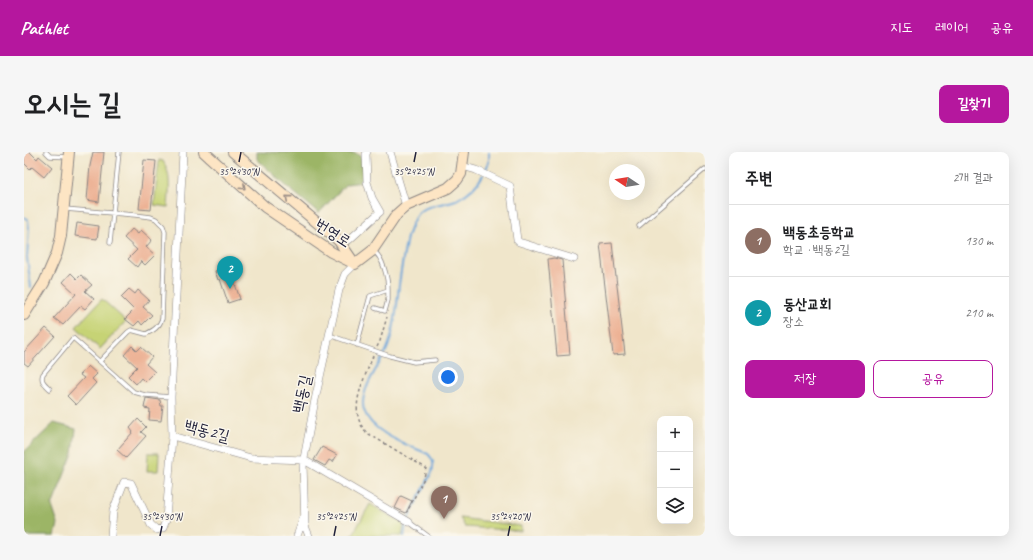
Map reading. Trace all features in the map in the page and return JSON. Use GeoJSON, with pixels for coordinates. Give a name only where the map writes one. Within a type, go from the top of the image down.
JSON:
{"type":"FeatureCollection","features":[{"type":"Feature","properties":{"kind":"street"},"geometry":{"type":"LineString","coordinates":[[172,436],[171,397],[183,152]]}},
{"type":"Feature","properties":{"kind":"street","name":"번영로"},"geometry":{"type":"LineString","coordinates":[[204,152],[266,207],[332,252],[355,264]]}},
{"type":"Feature","properties":{"kind":"street","name":"번영로"},"geometry":{"type":"LineString","coordinates":[[232,152],[339,240],[355,264]]}},
{"type":"Feature","properties":{"kind":"street"},"geometry":{"type":"LineString","coordinates":[[390,152],[406,206]]}},
{"type":"Feature","properties":{"kind":"street"},"geometry":{"type":"LineString","coordinates":[[355,264],[372,251],[397,214],[406,206],[452,185],[460,174],[464,152]]}},
{"type":"Feature","properties":{"kind":"street"},"geometry":{"type":"LineString","coordinates":[[339,240],[349,240],[380,212],[372,198],[366,182],[366,153]]}},
{"type":"Feature","properties":{"kind":"street"},"geometry":{"type":"LineString","coordinates":[[24,316],[44,283],[57,253],[62,236],[69,155]]}},
{"type":"Feature","properties":{"kind":"street"},"geometry":{"type":"LineString","coordinates":[[462,166],[476,170],[510,186],[518,242],[574,259]]}},
{"type":"Feature","properties":{"kind":"street"},"geometry":{"type":"LineString","coordinates":[[296,227],[304,225],[307,219],[307,214]]}},
{"type":"Feature","properties":{"kind":"street","name":"백동길"},"geometry":{"type":"LineString","coordinates":[[309,536],[305,526],[304,514],[304,460],[339,290],[345,274],[355,264]]}},
{"type":"Feature","properties":{"kind":"street","name":"백동2길"},"geometry":{"type":"LineString","coordinates":[[111,536],[113,511],[124,482],[131,483],[151,525],[157,530],[163,528],[166,520],[172,436],[251,458],[304,460],[406,521]]}},
{"type":"Feature","properties":{"kind":"street"},"geometry":{"type":"LineString","coordinates":[[297,536],[304,514]]}},
{"type":"Feature","properties":{"kind":"lane"},"geometry":{"type":"LineString","coordinates":[[46,152],[50,156],[69,155]]}},
{"type":"Feature","properties":{"kind":"lane"},"geometry":{"type":"LineString","coordinates":[[110,243],[119,152]]}},
{"type":"Feature","properties":{"kind":"lane"},"geometry":{"type":"LineString","coordinates":[[639,226],[705,169]]}},
{"type":"Feature","properties":{"kind":"lane"},"geometry":{"type":"LineString","coordinates":[[64,209],[151,217],[156,219],[163,226],[165,232],[162,319],[158,327],[146,334],[132,330],[128,332],[100,361]]}},
{"type":"Feature","properties":{"kind":"lane"},"geometry":{"type":"LineString","coordinates":[[372,251],[377,253],[388,280],[388,300],[386,311],[375,308]]}},
{"type":"Feature","properties":{"kind":"lane"},"geometry":{"type":"LineString","coordinates":[[357,345],[370,296],[388,290]]}},
{"type":"Feature","properties":{"kind":"lane"},"geometry":{"type":"LineString","coordinates":[[329,336],[414,362],[435,360]]}},
{"type":"Feature","properties":{"kind":"lane"},"geometry":{"type":"LineString","coordinates":[[50,389],[43,382],[43,374],[73,338],[100,361],[118,380],[134,392],[146,395],[171,397]]}},
{"type":"Feature","properties":{"kind":"lane"},"geometry":{"type":"LineString","coordinates":[[406,521],[428,536]]}},
{"type":"Feature","properties":{"kind":"path"},"geometry":{"type":"LineString","coordinates":[[387,316],[380,341],[364,379],[356,405],[357,416],[362,428],[367,433],[426,468],[424,478],[406,521]]}},
{"type":"Feature","properties":{"kind":"green space"},"geometry":{"type":"Polygon","coordinates":[[[257,152],[356,153],[363,159],[364,182],[346,184],[319,213],[285,185],[257,159],[257,152]]]}},
{"type":"Feature","properties":{"kind":"green space"},"geometry":{"type":"Polygon","coordinates":[[[159,160],[163,161],[166,166],[169,177],[168,207],[154,205],[159,160]]]}},
{"type":"Feature","properties":{"kind":"green space"},"geometry":{"type":"Polygon","coordinates":[[[102,299],[126,321],[100,349],[76,327],[102,299]]]}},
{"type":"Feature","properties":{"kind":"green space"},"geometry":{"type":"Polygon","coordinates":[[[54,423],[76,429],[73,453],[52,506],[58,524],[55,536],[24,536],[24,452],[54,423]]]}},
{"type":"Feature","properties":{"kind":"green space"},"geometry":{"type":"Polygon","coordinates":[[[148,453],[159,453],[158,471],[147,471],[148,453]]]}},
{"type":"Feature","properties":{"kind":"green space"},"geometry":{"type":"Polygon","coordinates":[[[370,504],[404,524],[402,536],[352,536],[370,504]]]}},
{"type":"Feature","properties":{"kind":"green space"},"geometry":{"type":"Polygon","coordinates":[[[460,518],[521,526],[521,531],[465,527],[460,518]]]}},
{"type":"Feature","properties":{"kind":"building"},"geometry":{"type":"Polygon","coordinates":[[[24,152],[30,152],[37,159],[39,156],[52,167],[44,177],[32,167],[30,169],[24,163],[24,152]]]}},
{"type":"Feature","properties":{"kind":"building"},"geometry":{"type":"Polygon","coordinates":[[[93,152],[104,152],[99,202],[87,200],[90,166],[93,152]]]}},
{"type":"Feature","properties":{"kind":"building"},"geometry":{"type":"Polygon","coordinates":[[[144,160],[156,161],[151,210],[139,209],[144,160]]]}},
{"type":"Feature","properties":{"kind":"building"},"geometry":{"type":"Polygon","coordinates":[[[77,223],[99,226],[97,239],[75,236],[77,223]]]}},
{"type":"Feature","properties":{"kind":"building"},"geometry":{"type":"Polygon","coordinates":[[[132,229],[138,234],[141,230],[152,240],[146,247],[155,255],[145,265],[141,261],[137,267],[128,259],[137,250],[124,238],[132,229]]]}},
{"type":"Feature","properties":{"kind":"building"},"geometry":{"type":"Polygon","coordinates":[[[612,243],[625,354],[613,355],[600,244],[612,243]]]}},
{"type":"Feature","properties":{"kind":"building"},"geometry":{"type":"Polygon","coordinates":[[[554,258],[562,260],[570,355],[557,356],[548,259],[554,258]]]}},
{"type":"Feature","properties":{"kind":"building"},"geometry":{"type":"Polygon","coordinates":[[[232,265],[235,274],[232,275],[240,299],[228,303],[220,279],[218,280],[215,271],[232,265]]]}},
{"type":"Feature","properties":{"kind":"building"},"geometry":{"type":"Polygon","coordinates":[[[71,273],[77,279],[81,275],[92,285],[85,291],[94,299],[85,309],[81,306],[63,325],[54,318],[76,294],[63,282],[71,273]]]}},
{"type":"Feature","properties":{"kind":"building"},"geometry":{"type":"Polygon","coordinates":[[[129,289],[135,294],[138,290],[149,300],[143,307],[152,315],[142,325],[139,321],[134,326],[125,319],[134,310],[121,297],[129,289]]]}},
{"type":"Feature","properties":{"kind":"building"},"geometry":{"type":"Polygon","coordinates":[[[46,328],[55,336],[28,366],[24,363],[24,352],[46,328]]]}},
{"type":"Feature","properties":{"kind":"building"},"geometry":{"type":"Polygon","coordinates":[[[132,346],[137,351],[141,347],[152,357],[146,364],[155,372],[145,382],[141,378],[136,384],[128,376],[137,367],[124,355],[132,346]]]}},
{"type":"Feature","properties":{"kind":"building"},"geometry":{"type":"Polygon","coordinates":[[[88,366],[97,374],[92,379],[96,383],[76,405],[67,396],[84,378],[80,375],[88,366]]]}},
{"type":"Feature","properties":{"kind":"building"},"geometry":{"type":"Polygon","coordinates":[[[146,398],[160,400],[161,406],[163,406],[161,421],[149,420],[150,409],[144,408],[146,398]]]}},
{"type":"Feature","properties":{"kind":"building"},"geometry":{"type":"Polygon","coordinates":[[[138,419],[146,427],[141,432],[146,436],[126,458],[117,450],[133,432],[130,428],[138,419]]]}},
{"type":"Feature","properties":{"kind":"building"},"geometry":{"type":"Polygon","coordinates":[[[322,447],[337,455],[333,462],[329,460],[325,466],[314,460],[322,447]]]}},
{"type":"Feature","properties":{"kind":"building"},"geometry":{"type":"Polygon","coordinates":[[[401,496],[412,501],[406,513],[395,508],[401,496]]]}},
{"type":"Feature","properties":{"kind":"waterway"},"geometry":{"type":"LineString","coordinates":[[485,171],[489,162],[489,152]]}},
{"type":"Feature","properties":{"kind":"waterway"},"geometry":{"type":"LineString","coordinates":[[408,519],[432,472],[432,460],[428,454],[391,437],[374,425],[364,410],[364,395],[390,342],[407,237],[415,217],[423,209],[458,199],[469,192],[483,175]]}},
{"type":"Feature","properties":{"kind":"waterway"},"geometry":{"type":"LineString","coordinates":[[24,217],[28,220],[29,228],[27,258],[31,287]]}},
{"type":"Feature","properties":{"kind":"waterway"},"geometry":{"type":"LineString","coordinates":[[404,536],[406,524]]}},
{"type":"Feature","properties":{"kind":"place","name":"동산교회"},"geometry":{"type":"Point","coordinates":[230,289]}},
{"type":"Feature","properties":{"kind":"place","name":"백동초등학교"},"geometry":{"type":"Point","coordinates":[444,519]}}]}
